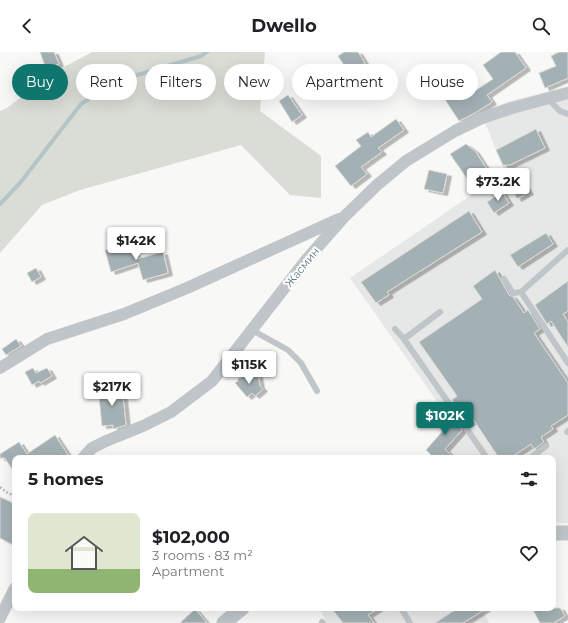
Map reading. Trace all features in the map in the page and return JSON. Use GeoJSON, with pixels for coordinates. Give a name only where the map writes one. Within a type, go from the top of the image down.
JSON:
{"type":"FeatureCollection","features":[{"type":"Feature","properties":{"kind":"street","name":"Жасмин"},"geometry":{"type":"LineString","coordinates":[[86,455],[92,448],[171,412],[212,381],[307,259],[344,217],[377,185],[406,161],[428,146],[482,118],[512,108],[568,93]]}},
{"type":"Feature","properties":{"kind":"street"},"geometry":{"type":"LineString","coordinates":[[0,368],[47,339],[124,314],[173,294],[344,217]]}},
{"type":"Feature","properties":{"kind":"street"},"geometry":{"type":"LineString","coordinates":[[556,533],[568,533]]}},
{"type":"Feature","properties":{"kind":"street"},"geometry":{"type":"LineString","coordinates":[[0,618],[12,594]]}},
{"type":"Feature","properties":{"kind":"street"},"geometry":{"type":"LineString","coordinates":[[224,623],[238,611]]}},
{"type":"Feature","properties":{"kind":"lane"},"geometry":{"type":"LineString","coordinates":[[544,100],[560,111],[568,114]]}},
{"type":"Feature","properties":{"kind":"lane"},"geometry":{"type":"LineString","coordinates":[[504,278],[513,293],[522,292],[568,250]]}},
{"type":"Feature","properties":{"kind":"lane"},"geometry":{"type":"LineString","coordinates":[[522,292],[568,364]]}},
{"type":"Feature","properties":{"kind":"lane"},"geometry":{"type":"LineString","coordinates":[[404,339],[440,312]]}},
{"type":"Feature","properties":{"kind":"lane"},"geometry":{"type":"LineString","coordinates":[[395,329],[404,339],[485,455]]}},
{"type":"Feature","properties":{"kind":"lane"},"geometry":{"type":"LineString","coordinates":[[252,330],[288,350],[301,364],[318,390]]}},
{"type":"Feature","properties":{"kind":"lane"},"geometry":{"type":"LineString","coordinates":[[534,455],[546,446]]}},
{"type":"Feature","properties":{"kind":"lane"},"geometry":{"type":"LineString","coordinates":[[403,611],[410,623]]}},
{"type":"Feature","properties":{"kind":"path"},"geometry":{"type":"LineString","coordinates":[[0,487],[12,495]]}},
{"type":"Feature","properties":{"kind":"shaded area"},"geometry":{"type":"Polygon","coordinates":[[[92,52],[265,52],[264,64],[224,64],[224,100],[261,100],[260,111],[321,156],[321,198],[290,195],[241,145],[80,190],[42,205],[0,253],[0,111],[7,108],[17,100],[68,100],[68,65],[92,52]]]}},
{"type":"Feature","properties":{"kind":"shaded area"},"geometry":{"type":"Polygon","coordinates":[[[568,86],[568,523],[556,522],[556,455],[443,455],[439,450],[455,427],[350,278],[505,172],[481,113],[507,102],[568,86]]]}},
{"type":"Feature","properties":{"kind":"shaded area"},"geometry":{"type":"Polygon","coordinates":[[[321,611],[483,611],[489,623],[327,623],[321,611]]]}},
{"type":"Feature","properties":{"kind":"building"},"geometry":{"type":"Polygon","coordinates":[[[40,52],[54,52],[59,64],[44,64],[40,52]]]}},
{"type":"Feature","properties":{"kind":"building"},"geometry":{"type":"Polygon","coordinates":[[[344,52],[358,52],[365,63],[343,64],[338,56],[344,52]]]}},
{"type":"Feature","properties":{"kind":"building"},"geometry":{"type":"Polygon","coordinates":[[[501,52],[515,52],[526,68],[487,95],[492,102],[459,121],[445,100],[478,100],[478,89],[493,79],[483,65],[501,52]]]}},
{"type":"Feature","properties":{"kind":"building"},"geometry":{"type":"Polygon","coordinates":[[[559,52],[568,52],[568,78],[545,88],[539,73],[556,66],[551,56],[559,52]]]}},
{"type":"Feature","properties":{"kind":"building"},"geometry":{"type":"Polygon","coordinates":[[[288,95],[302,115],[292,122],[279,101],[284,100],[284,98],[288,95]]]}},
{"type":"Feature","properties":{"kind":"building"},"geometry":{"type":"Polygon","coordinates":[[[396,119],[404,130],[378,148],[382,152],[361,167],[367,174],[351,186],[335,166],[361,146],[356,140],[368,132],[371,137],[396,119]]]}},
{"type":"Feature","properties":{"kind":"building"},"geometry":{"type":"Polygon","coordinates":[[[536,129],[545,148],[510,165],[503,165],[496,150],[536,129]]]}},
{"type":"Feature","properties":{"kind":"building"},"geometry":{"type":"Polygon","coordinates":[[[466,144],[475,151],[486,168],[468,180],[450,154],[466,144]]]}},
{"type":"Feature","properties":{"kind":"building"},"geometry":{"type":"Polygon","coordinates":[[[429,170],[447,174],[443,193],[424,189],[429,170]]]}},
{"type":"Feature","properties":{"kind":"building"},"geometry":{"type":"Polygon","coordinates":[[[518,175],[529,192],[517,199],[509,181],[518,175]]]}},
{"type":"Feature","properties":{"kind":"building"},"geometry":{"type":"Polygon","coordinates":[[[502,192],[509,203],[494,213],[487,202],[502,192]]]}},
{"type":"Feature","properties":{"kind":"building"},"geometry":{"type":"Polygon","coordinates":[[[469,211],[482,232],[387,292],[389,295],[376,303],[361,282],[469,211]]]}},
{"type":"Feature","properties":{"kind":"building"},"geometry":{"type":"Polygon","coordinates":[[[546,233],[553,244],[518,267],[510,255],[546,233]]]}},
{"type":"Feature","properties":{"kind":"building"},"geometry":{"type":"Polygon","coordinates":[[[132,242],[137,259],[163,252],[168,273],[143,280],[138,263],[111,272],[105,250],[132,242]]]}},
{"type":"Feature","properties":{"kind":"building"},"geometry":{"type":"Polygon","coordinates":[[[36,268],[41,277],[32,282],[27,273],[36,268]]]}},
{"type":"Feature","properties":{"kind":"building"},"geometry":{"type":"Polygon","coordinates":[[[495,270],[509,295],[513,297],[524,313],[528,310],[540,329],[534,333],[568,383],[568,415],[551,426],[553,429],[541,437],[544,442],[534,449],[531,444],[514,455],[497,455],[473,419],[469,424],[452,400],[457,396],[419,342],[482,299],[473,286],[495,270]]]}},
{"type":"Feature","properties":{"kind":"building"},"geometry":{"type":"Polygon","coordinates":[[[568,281],[568,311],[563,314],[568,322],[568,347],[551,321],[547,324],[535,305],[568,281]]]}},
{"type":"Feature","properties":{"kind":"building"},"geometry":{"type":"Polygon","coordinates":[[[16,339],[21,346],[6,355],[2,349],[16,339]]]}},
{"type":"Feature","properties":{"kind":"building"},"geometry":{"type":"Polygon","coordinates":[[[33,368],[36,373],[47,368],[52,376],[40,383],[39,381],[32,385],[25,372],[33,368]]]}},
{"type":"Feature","properties":{"kind":"building"},"geometry":{"type":"Polygon","coordinates":[[[241,374],[258,375],[260,386],[263,389],[255,396],[252,393],[247,397],[235,383],[238,381],[238,378],[241,378],[241,374]]]}},
{"type":"Feature","properties":{"kind":"building"},"geometry":{"type":"Polygon","coordinates":[[[112,385],[113,390],[122,389],[126,425],[113,429],[113,425],[102,426],[98,387],[112,385]]]}},
{"type":"Feature","properties":{"kind":"building"},"geometry":{"type":"Polygon","coordinates":[[[444,405],[462,430],[445,449],[451,455],[431,455],[426,450],[447,426],[436,412],[444,405]]]}},
{"type":"Feature","properties":{"kind":"building"},"geometry":{"type":"Polygon","coordinates":[[[55,435],[68,455],[12,455],[12,469],[5,458],[0,458],[0,454],[19,442],[27,454],[55,435]]]}},
{"type":"Feature","properties":{"kind":"building"},"geometry":{"type":"Polygon","coordinates":[[[0,497],[12,503],[12,544],[0,538],[0,497]]]}},
{"type":"Feature","properties":{"kind":"building"},"geometry":{"type":"Polygon","coordinates":[[[556,608],[560,608],[565,616],[553,623],[540,623],[534,611],[556,611],[556,608]]]}},
{"type":"Feature","properties":{"kind":"building"},"geometry":{"type":"Polygon","coordinates":[[[193,611],[197,611],[207,623],[180,623],[193,611]]]}},
{"type":"Feature","properties":{"kind":"building"},"geometry":{"type":"Polygon","coordinates":[[[333,611],[374,611],[368,615],[374,623],[343,623],[333,611]]]}},
{"type":"Feature","properties":{"kind":"building"},"geometry":{"type":"Polygon","coordinates":[[[453,611],[482,611],[463,623],[435,623],[453,611]]]}},
{"type":"Feature","properties":{"kind":"waterway"},"geometry":{"type":"LineString","coordinates":[[0,204],[20,183],[81,104],[117,81],[201,56],[207,52]]}}]}
